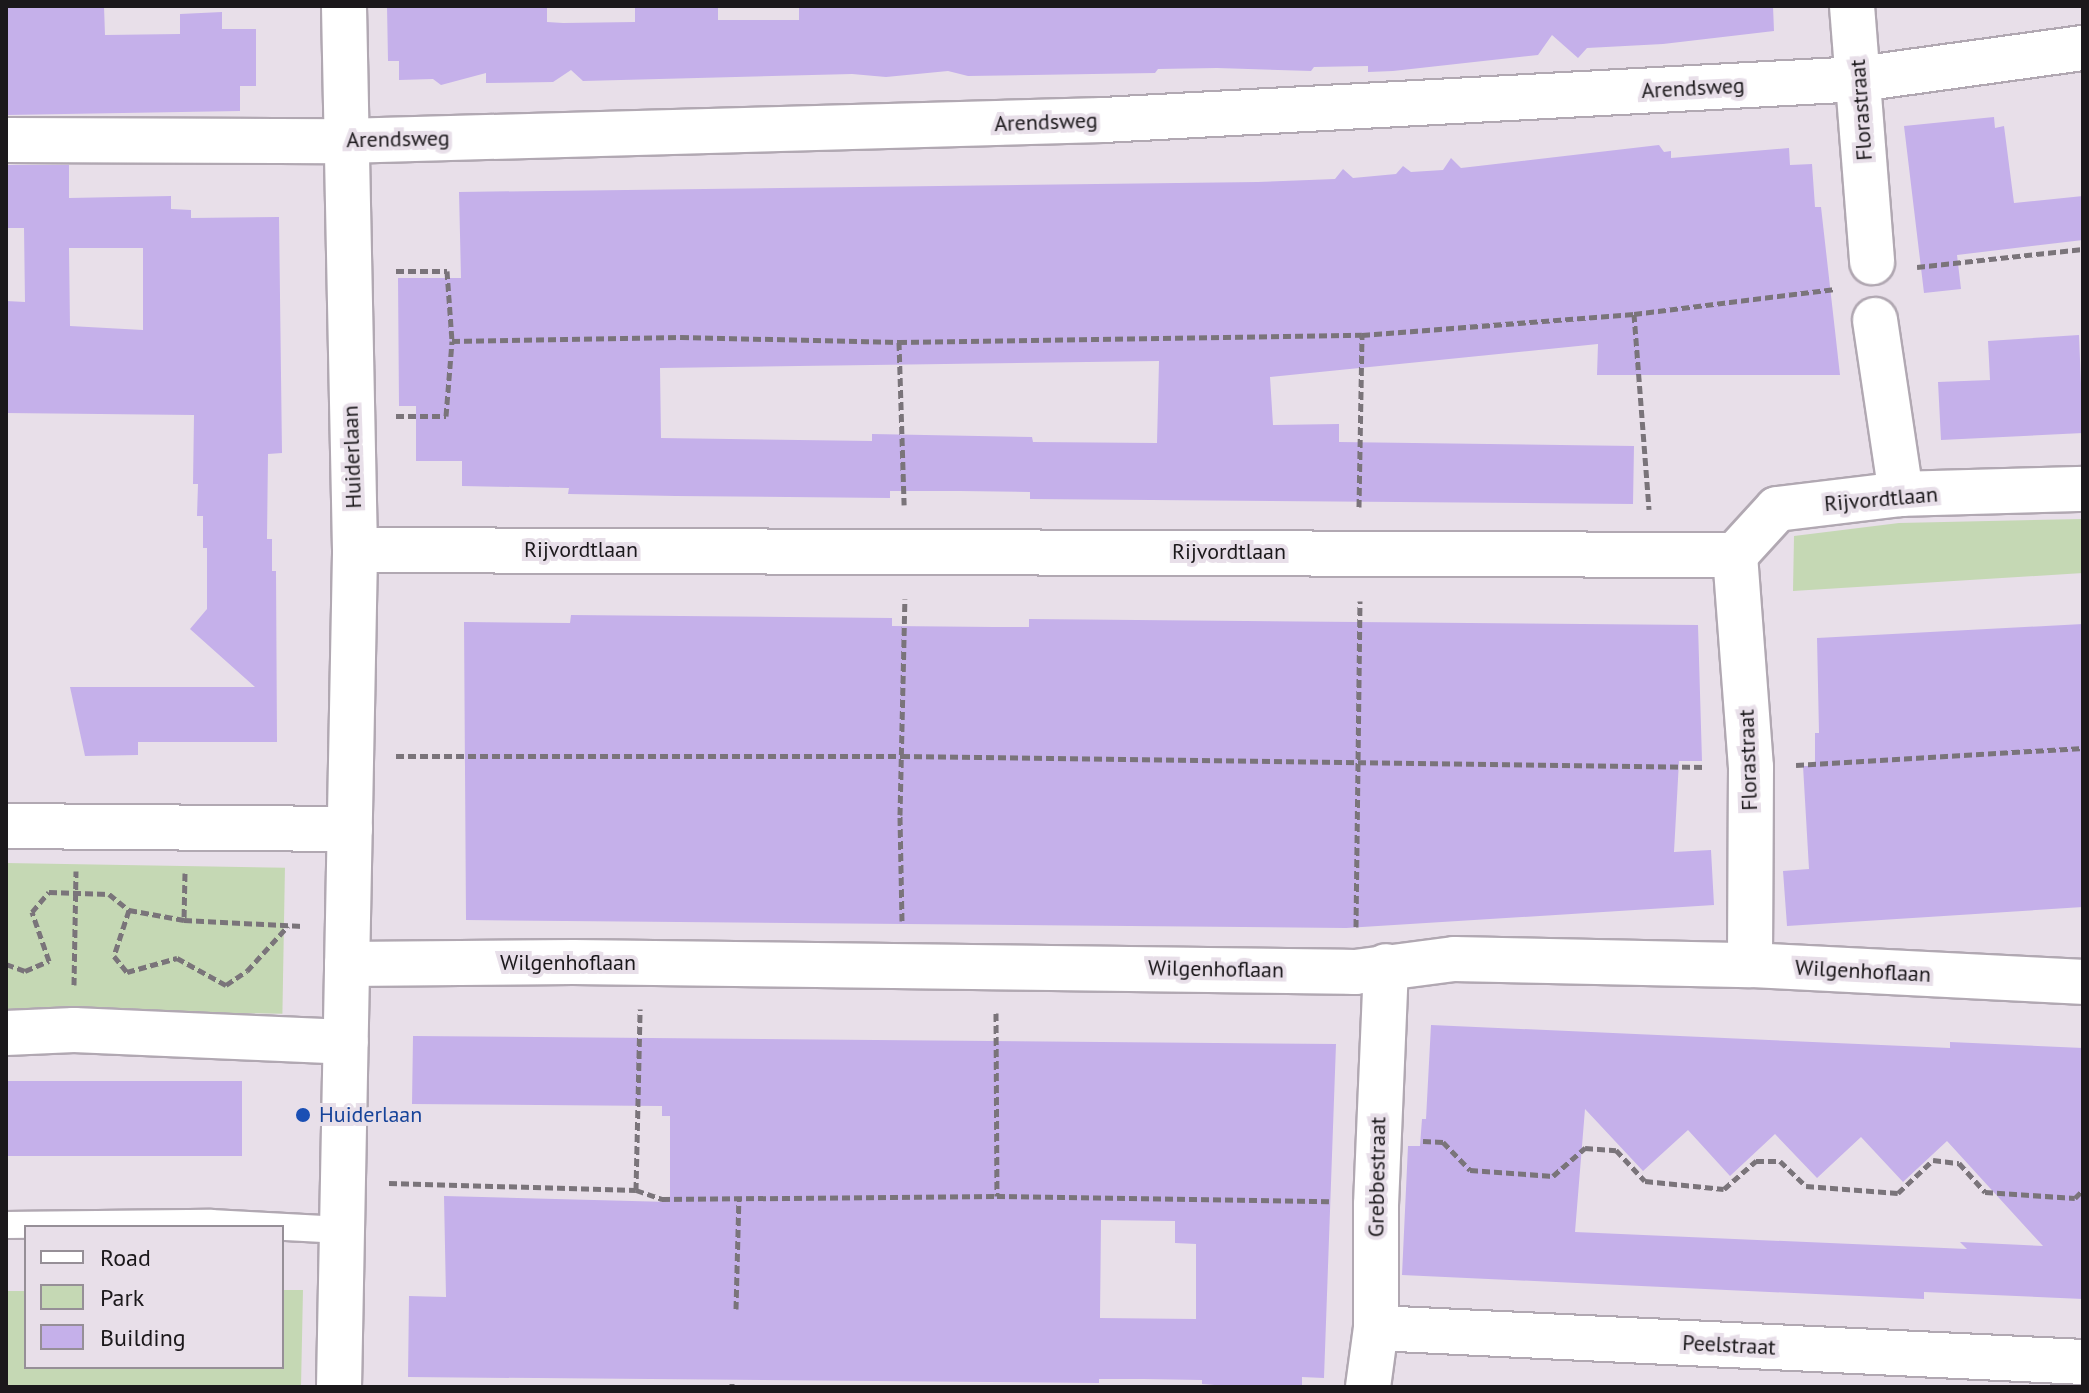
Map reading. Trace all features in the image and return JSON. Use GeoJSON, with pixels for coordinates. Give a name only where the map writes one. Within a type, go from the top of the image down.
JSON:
{"type":"FeatureCollection","features":[{"type":"Feature","properties":{"kind":"street","name":"Huiderlaan"},"geometry":{"type":"LineString","coordinates":[[339,1387],[355,550],[344,141],[344,6]]}},
{"type":"Feature","properties":{"kind":"street","name":"Florastraat"},"geometry":{"type":"LineString","coordinates":[[1852,6],[1873,273]]}},
{"type":"Feature","properties":{"kind":"street","name":"Arendsweg"},"geometry":{"type":"LineString","coordinates":[[6,140],[344,141],[1103,120],[1859,79],[2083,48]]}},
{"type":"Feature","properties":{"kind":"street"},"geometry":{"type":"LineString","coordinates":[[1875,320],[1901,494]]}},
{"type":"Feature","properties":{"kind":"street","name":"Rijvordtlaan"},"geometry":{"type":"LineString","coordinates":[[355,550],[1735,555],[1777,509],[1901,494],[2083,489]]}},
{"type":"Feature","properties":{"kind":"street","name":"Florastraat"},"geometry":{"type":"LineString","coordinates":[[1735,555],[1751,767],[1750,965]]}},
{"type":"Feature","properties":{"kind":"street"},"geometry":{"type":"LineString","coordinates":[[6,826],[350,829]]}},
{"type":"Feature","properties":{"kind":"street","name":"Wilgenhoflaan"},"geometry":{"type":"LineString","coordinates":[[348,946],[641,964],[1371,969],[1454,959],[1750,965],[2083,982]]}},
{"type":"Feature","properties":{"kind":"street","name":"Grebbestraat"},"geometry":{"type":"LineString","coordinates":[[1368,1387],[1376,1328],[1378,1138],[1371,969]]}},
{"type":"Feature","properties":{"kind":"street"},"geometry":{"type":"LineString","coordinates":[[6,1033],[74,1030],[346,1042]]}},
{"type":"Feature","properties":{"kind":"street","name":"Peelstraat"},"geometry":{"type":"LineString","coordinates":[[1376,1328],[2083,1362]]}},
{"type":"Feature","properties":{"kind":"lane"},"geometry":{"type":"LineString","coordinates":[[6,1225],[248,1225]]}},
{"type":"Feature","properties":{"kind":"lane"},"geometry":{"type":"LineString","coordinates":[[284,1227],[342,1230]]}},
{"type":"Feature","properties":{"kind":"path"},"geometry":{"type":"LineString","coordinates":[[452,341],[681,337],[899,342],[1362,335],[1634,314],[1873,273],[2083,249]]}},
{"type":"Feature","properties":{"kind":"path"},"geometry":{"type":"LineString","coordinates":[[347,272],[447,271],[452,341],[446,416],[351,416]]}},
{"type":"Feature","properties":{"kind":"path"},"geometry":{"type":"LineString","coordinates":[[1634,314],[1654,554]]}},
{"type":"Feature","properties":{"kind":"path"},"geometry":{"type":"LineString","coordinates":[[1362,335],[1358,448],[1361,552],[1356,763],[1371,969]]}},
{"type":"Feature","properties":{"kind":"path"},"geometry":{"type":"LineString","coordinates":[[899,342],[906,550],[902,756],[903,967]]}},
{"type":"Feature","properties":{"kind":"path"},"geometry":{"type":"LineString","coordinates":[[351,756],[902,756],[1751,767],[2083,748]]}},
{"type":"Feature","properties":{"kind":"path"},"geometry":{"type":"LineString","coordinates":[[74,1030],[74,893],[79,826]]}},
{"type":"Feature","properties":{"kind":"path"},"geometry":{"type":"LineString","coordinates":[[184,920],[187,826]]}},
{"type":"Feature","properties":{"kind":"path"},"geometry":{"type":"LineString","coordinates":[[6,964],[25,971],[49,961],[32,912],[49,892],[109,894],[129,910],[184,920],[288,926],[348,946]]}},
{"type":"Feature","properties":{"kind":"path"},"geometry":{"type":"LineString","coordinates":[[129,910],[114,956],[127,972],[177,958],[226,985],[247,971],[288,926]]}},
{"type":"Feature","properties":{"kind":"path"},"geometry":{"type":"LineString","coordinates":[[636,1190],[641,964]]}},
{"type":"Feature","properties":{"kind":"path"},"geometry":{"type":"LineString","coordinates":[[997,966],[997,1196]]}},
{"type":"Feature","properties":{"kind":"path"},"geometry":{"type":"LineString","coordinates":[[1378,1138],[1443,1142],[1470,1170],[1553,1176],[1585,1148],[1616,1150],[1645,1181],[1724,1189],[1756,1161],[1780,1161],[1806,1186],[1898,1193],[1933,1160],[1959,1163],[1985,1192],[2075,1198],[2083,1190]]}},
{"type":"Feature","properties":{"kind":"path"},"geometry":{"type":"LineString","coordinates":[[344,1181],[636,1190],[662,1199],[997,1196],[1342,1201],[1376,1205]]}},
{"type":"Feature","properties":{"kind":"path"},"geometry":{"type":"LineString","coordinates":[[736,1309],[739,1197]]}},
{"type":"Feature","properties":{"kind":"green space"},"geometry":{"type":"Polygon","coordinates":[[[2083,519],[2083,573],[1793,591],[1794,536],[1899,523],[2083,519]]]}},
{"type":"Feature","properties":{"kind":"green space"},"geometry":{"type":"Polygon","coordinates":[[[6,863],[285,868],[282,1014],[6,1009],[6,863]]]}},
{"type":"Feature","properties":{"kind":"green space"},"geometry":{"type":"Polygon","coordinates":[[[284,1290],[303,1290],[301,1387],[6,1387],[6,1291],[24,1291],[24,1369],[284,1369],[284,1290]]]}},
{"type":"Feature","properties":{"kind":"building"},"geometry":{"type":"Polygon","coordinates":[[[6,6],[104,6],[105,35],[180,34],[180,14],[222,12],[222,29],[256,29],[256,86],[240,86],[240,111],[6,115],[6,6]]]}},
{"type":"Feature","properties":{"kind":"building"},"geometry":{"type":"Polygon","coordinates":[[[387,6],[547,6],[547,22],[563,23],[635,22],[635,6],[718,6],[718,20],[799,20],[799,6],[1773,6],[1774,31],[1663,44],[1587,48],[1578,58],[1552,35],[1538,55],[1393,71],[1368,72],[1368,66],[1314,67],[1311,71],[1217,68],[1158,69],[1155,73],[968,76],[948,71],[886,77],[852,74],[583,81],[571,70],[553,82],[486,83],[486,73],[441,85],[433,79],[399,80],[399,61],[388,61],[387,6]]]}},
{"type":"Feature","properties":{"kind":"building"},"geometry":{"type":"Polygon","coordinates":[[[1994,117],[1995,128],[2004,126],[2014,203],[2083,196],[2083,240],[1957,255],[1961,289],[1924,293],[1904,126],[1994,117]]]}},
{"type":"Feature","properties":{"kind":"building"},"geometry":{"type":"Polygon","coordinates":[[[1659,145],[1664,152],[1671,151],[1671,158],[1789,148],[1790,165],[1812,164],[1815,207],[1821,207],[1840,375],[1597,375],[1598,344],[1270,377],[1273,425],[1339,424],[1339,442],[1634,446],[1633,504],[1030,499],[1030,492],[960,491],[890,491],[890,498],[676,496],[568,494],[569,488],[462,486],[462,461],[416,461],[416,406],[399,406],[398,278],[461,278],[459,192],[1258,182],[1335,179],[1343,169],[1353,178],[1396,174],[1403,166],[1411,172],[1443,170],[1451,158],[1461,168],[1659,145]],[[1159,361],[660,368],[661,438],[872,441],[872,434],[1032,437],[1033,442],[1157,443],[1159,361]]]}},
{"type":"Feature","properties":{"kind":"building"},"geometry":{"type":"Polygon","coordinates":[[[6,165],[69,165],[69,198],[171,196],[171,209],[191,210],[191,218],[279,217],[282,453],[268,454],[267,539],[272,539],[272,571],[276,571],[277,742],[138,742],[138,755],[85,756],[70,687],[255,687],[190,629],[207,609],[207,548],[203,548],[203,516],[197,516],[198,484],[193,484],[194,415],[6,413],[6,301],[25,302],[24,228],[6,228],[6,165]],[[69,248],[70,326],[143,330],[143,248],[69,248]]]}},
{"type":"Feature","properties":{"kind":"building"},"geometry":{"type":"Polygon","coordinates":[[[2079,335],[2083,433],[1941,440],[1938,382],[1990,380],[1988,341],[2079,335]]]}},
{"type":"Feature","properties":{"kind":"building"},"geometry":{"type":"Polygon","coordinates":[[[571,615],[892,618],[892,626],[994,627],[1029,627],[1029,619],[1698,625],[1702,761],[1679,761],[1674,852],[1711,850],[1714,905],[1346,928],[466,920],[464,622],[570,623],[571,615]]]}},
{"type":"Feature","properties":{"kind":"building"},"geometry":{"type":"Polygon","coordinates":[[[2083,624],[2083,907],[1787,926],[1783,871],[1809,869],[1803,766],[1815,766],[1815,733],[1819,733],[1817,638],[2083,624]]]}},
{"type":"Feature","properties":{"kind":"building"},"geometry":{"type":"Polygon","coordinates":[[[1431,1025],[1950,1048],[1950,1042],[2083,1048],[2083,1299],[1924,1292],[1924,1299],[1402,1275],[1408,1146],[1420,1146],[1422,1119],[1426,1119],[1431,1025]],[[1585,1109],[1575,1232],[1967,1249],[1960,1242],[2043,1246],[1947,1141],[1903,1182],[1861,1137],[1817,1178],[1775,1134],[1730,1176],[1688,1130],[1643,1171],[1585,1109]]]}},
{"type":"Feature","properties":{"kind":"building"},"geometry":{"type":"Polygon","coordinates":[[[413,1036],[1336,1044],[1324,1378],[1302,1377],[1302,1387],[1240,1387],[1202,1384],[1202,1380],[1143,1379],[1099,1379],[1099,1383],[408,1377],[409,1296],[446,1297],[444,1196],[670,1202],[670,1116],[662,1116],[662,1106],[412,1104],[413,1036]],[[1101,1220],[1100,1318],[1196,1319],[1196,1244],[1175,1243],[1175,1221],[1101,1220]]]}},
{"type":"Feature","properties":{"kind":"building"},"geometry":{"type":"Polygon","coordinates":[[[6,1081],[242,1081],[242,1156],[6,1156],[6,1081]]]}},
{"type":"Feature","properties":{"kind":"place","name":"Huiderlaan"},"geometry":{"type":"Point","coordinates":[303,1115]}}]}
